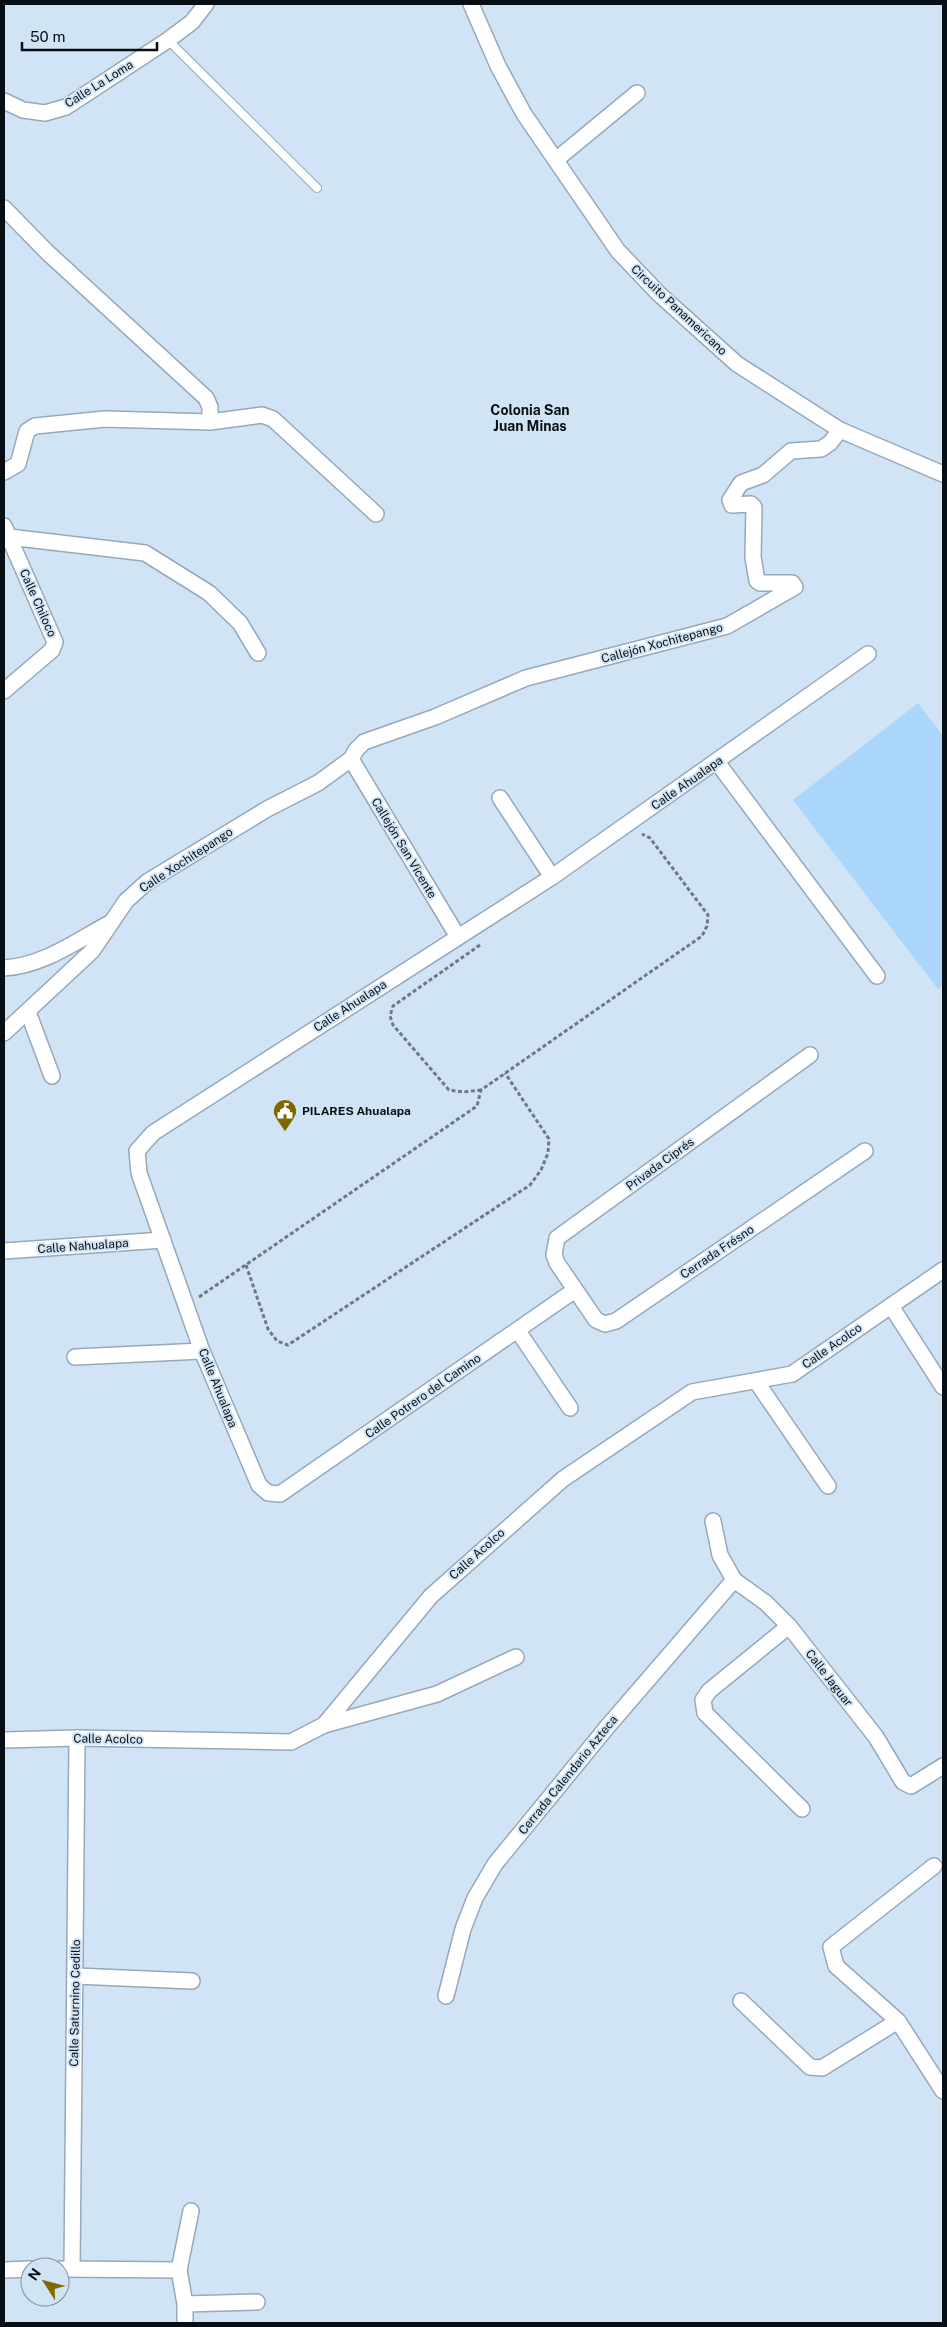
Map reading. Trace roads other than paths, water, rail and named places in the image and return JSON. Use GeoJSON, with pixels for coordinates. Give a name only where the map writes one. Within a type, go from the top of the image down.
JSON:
{"type":"FeatureCollection","features":[{"type":"Feature","properties":{"kind":"street","name":"Calle La Loma"},"geometry":{"type":"LineString","coordinates":[[4,101],[23,110],[45,113],[66,107],[168,40],[192,22],[206,4]]}},
{"type":"Feature","properties":{"kind":"street","name":"Circuito Panamericano"},"geometry":{"type":"LineString","coordinates":[[471,4],[498,66],[520,106],[618,251],[659,294],[737,364],[840,430],[943,474]]}},
{"type":"Feature","properties":{"kind":"street"},"geometry":{"type":"LineString","coordinates":[[557,159],[637,94]]}},
{"type":"Feature","properties":{"kind":"street"},"geometry":{"type":"LineString","coordinates":[[4,208],[47,252],[206,398],[210,407],[210,422]]}},
{"type":"Feature","properties":{"kind":"street"},"geometry":{"type":"LineString","coordinates":[[4,472],[18,464],[27,431],[34,426],[105,419],[210,422],[262,415],[273,419],[376,514]]}},
{"type":"Feature","properties":{"kind":"street","name":"Callejón Xochitepango"},"geometry":{"type":"LineString","coordinates":[[351,759],[364,742],[436,717],[526,678],[727,626],[795,588],[792,583],[760,583],[757,581],[753,557],[754,507],[751,504],[732,505],[730,500],[741,483],[764,475],[791,451],[820,449],[830,443],[840,430]]}},
{"type":"Feature","properties":{"kind":"street"},"geometry":{"type":"LineString","coordinates":[[7,531],[145,553],[209,593],[240,623],[258,653]]}},
{"type":"Feature","properties":{"kind":"street","name":"Calle Chiloco"},"geometry":{"type":"LineString","coordinates":[[4,690],[52,650],[55,642],[7,531]]}},
{"type":"Feature","properties":{"kind":"street","name":"Calle Ahualapa"},"geometry":{"type":"LineString","coordinates":[[268,1493],[259,1485],[202,1351],[138,1172],[137,1151],[153,1133],[552,877],[868,654]]}},
{"type":"Feature","properties":{"kind":"street","name":"Calle Xochitepango"},"geometry":{"type":"LineString","coordinates":[[4,1033],[92,951],[126,901],[147,882],[267,809],[318,783],[351,759]]}},
{"type":"Feature","properties":{"kind":"street","name":"Callejón San Vicente"},"geometry":{"type":"LineString","coordinates":[[351,759],[458,937]]}},
{"type":"Feature","properties":{"kind":"street"},"geometry":{"type":"LineString","coordinates":[[716,762],[877,976]]}},
{"type":"Feature","properties":{"kind":"street"},"geometry":{"type":"LineString","coordinates":[[500,798],[552,877]]}},
{"type":"Feature","properties":{"kind":"street"},"geometry":{"type":"LineString","coordinates":[[4,968],[42,960],[110,923]]}},
{"type":"Feature","properties":{"kind":"street"},"geometry":{"type":"LineString","coordinates":[[28,1012],[52,1076]]}},
{"type":"Feature","properties":{"kind":"street","name":"Privada Ciprés"},"geometry":{"type":"LineString","coordinates":[[575,1290],[556,1263],[554,1254],[557,1238],[810,1055]]}},
{"type":"Feature","properties":{"kind":"street","name":"Cerrada Frésno"},"geometry":{"type":"LineString","coordinates":[[575,1290],[596,1320],[605,1324],[616,1321],[865,1151]]}},
{"type":"Feature","properties":{"kind":"street","name":"Calle Nahualapa"},"geometry":{"type":"LineString","coordinates":[[4,1251],[163,1240]]}},
{"type":"Feature","properties":{"kind":"street","name":"Calle Acolco"},"geometry":{"type":"LineString","coordinates":[[4,1740],[77,1738],[290,1742],[324,1725],[431,1596],[562,1479],[692,1392],[792,1374],[943,1270]]}},
{"type":"Feature","properties":{"kind":"street","name":"Calle Potrero del Camino"},"geometry":{"type":"LineString","coordinates":[[268,1493],[280,1494],[575,1290]]}},
{"type":"Feature","properties":{"kind":"street"},"geometry":{"type":"LineString","coordinates":[[891,1306],[943,1387]]}},
{"type":"Feature","properties":{"kind":"street"},"geometry":{"type":"LineString","coordinates":[[518,1331],[570,1408]]}},
{"type":"Feature","properties":{"kind":"street"},"geometry":{"type":"LineString","coordinates":[[75,1357],[202,1351]]}},
{"type":"Feature","properties":{"kind":"street"},"geometry":{"type":"LineString","coordinates":[[756,1381],[828,1486]]}},
{"type":"Feature","properties":{"kind":"street"},"geometry":{"type":"LineString","coordinates":[[713,1522],[720,1555],[734,1580]]}},
{"type":"Feature","properties":{"kind":"street","name":"Calle Jaguar"},"geometry":{"type":"LineString","coordinates":[[734,1580],[766,1603],[789,1626],[876,1737],[903,1782],[911,1786],[943,1766]]}},
{"type":"Feature","properties":{"kind":"street","name":"Cerrada Calendario Azteca"},"geometry":{"type":"LineString","coordinates":[[446,1996],[462,1929],[475,1898],[495,1864],[608,1726],[734,1580]]}},
{"type":"Feature","properties":{"kind":"street"},"geometry":{"type":"LineString","coordinates":[[789,1626],[709,1691],[704,1700],[706,1713],[802,1809]]}},
{"type":"Feature","properties":{"kind":"street"},"geometry":{"type":"LineString","coordinates":[[324,1725],[437,1694],[516,1657]]}},
{"type":"Feature","properties":{"kind":"street","name":"Calle Saturnino Cedillo"},"geometry":{"type":"LineString","coordinates":[[66,2257],[76,1976],[77,1738]]}},
{"type":"Feature","properties":{"kind":"street"},"geometry":{"type":"LineString","coordinates":[[934,1866],[831,1947],[836,1966],[898,2021],[943,2091]]}},
{"type":"Feature","properties":{"kind":"street"},"geometry":{"type":"LineString","coordinates":[[76,1976],[192,1981]]}},
{"type":"Feature","properties":{"kind":"street"},"geometry":{"type":"LineString","coordinates":[[741,2001],[810,2068],[822,2068],[898,2021]]}},
{"type":"Feature","properties":{"kind":"street"},"geometry":{"type":"LineString","coordinates":[[185,2323],[185,2304],[179,2270],[191,2211]]}},
{"type":"Feature","properties":{"kind":"street"},"geometry":{"type":"LineString","coordinates":[[70,2269],[179,2270]]}},
{"type":"Feature","properties":{"kind":"street"},"geometry":{"type":"LineString","coordinates":[[4,2270],[20,2270]]}},
{"type":"Feature","properties":{"kind":"street"},"geometry":{"type":"LineString","coordinates":[[185,2304],[257,2302]]}},
{"type":"Feature","properties":{"kind":"lane"},"geometry":{"type":"LineString","coordinates":[[168,40],[318,188]]}},
{"type":"Feature","properties":{"kind":"place","name":"PILARES Ahualapa"},"geometry":{"type":"Point","coordinates":[285,1132]}},
{"type":"Feature","properties":{"kind":"district","name":"Colonia San Juan Minas"},"geometry":{"type":"Point","coordinates":[530,418]}}]}
